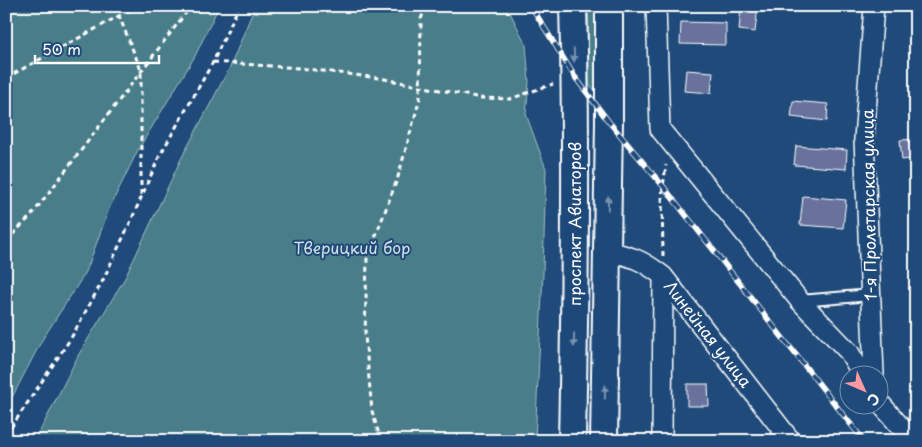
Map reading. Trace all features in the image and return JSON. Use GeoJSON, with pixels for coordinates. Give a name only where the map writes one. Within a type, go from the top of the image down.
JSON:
{"type":"FeatureCollection","features":[{"type":"Feature","properties":{"kind":"main road","name":"проспект Авиаторов"},"geometry":{"type":"LineString","coordinates":[[572,441],[575,77],[573,6]]}},
{"type":"Feature","properties":{"kind":"main road","name":"проспект Авиаторов"},"geometry":{"type":"LineString","coordinates":[[604,441],[608,251],[609,6]]}},
{"type":"Feature","properties":{"kind":"street"},"geometry":{"type":"LineString","coordinates":[[656,6],[665,136],[800,301],[848,352],[856,364]]}},
{"type":"Feature","properties":{"kind":"street","name":"1-я Пролетарская улица"},"geometry":{"type":"LineString","coordinates":[[874,6],[864,139],[874,364]]}},
{"type":"Feature","properties":{"kind":"street","name":"Линейная улица"},"geometry":{"type":"LineString","coordinates":[[608,251],[627,255],[644,262],[663,276],[791,441]]}},
{"type":"Feature","properties":{"kind":"street"},"geometry":{"type":"LineString","coordinates":[[662,441],[663,276]]}},
{"type":"Feature","properties":{"kind":"street"},"geometry":{"type":"LineString","coordinates":[[890,414],[913,441]]}},
{"type":"Feature","properties":{"kind":"lane"},"geometry":{"type":"LineString","coordinates":[[800,301],[871,295]]}},
{"type":"Feature","properties":{"kind":"path"},"geometry":{"type":"LineString","coordinates":[[115,6],[141,70],[141,197]]}},
{"type":"Feature","properties":{"kind":"path"},"geometry":{"type":"LineString","coordinates":[[6,78],[137,6]]}},
{"type":"Feature","properties":{"kind":"path"},"geometry":{"type":"LineString","coordinates":[[6,241],[30,216],[191,6]]}},
{"type":"Feature","properties":{"kind":"path"},"geometry":{"type":"LineString","coordinates":[[6,435],[71,338],[102,282],[159,156],[213,62],[239,6]]}},
{"type":"Feature","properties":{"kind":"path"},"geometry":{"type":"LineString","coordinates":[[381,441],[372,411],[365,336],[367,259],[398,177],[420,98],[421,19],[426,6]]}},
{"type":"Feature","properties":{"kind":"path"},"geometry":{"type":"LineString","coordinates":[[213,62],[299,68],[379,78],[481,98],[510,99],[553,84]]}},
{"type":"Feature","properties":{"kind":"path"},"geometry":{"type":"LineString","coordinates":[[663,276],[662,194],[665,136]]}},
{"type":"Feature","properties":{"kind":"green space"},"geometry":{"type":"Polygon","coordinates":[[[6,6],[219,6],[195,56],[138,150],[109,209],[86,272],[42,340],[6,409],[6,6]]]}},
{"type":"Feature","properties":{"kind":"green space","name":"Тверицкий бор"},"geometry":{"type":"Polygon","coordinates":[[[255,6],[507,6],[526,45],[529,82],[526,114],[546,169],[535,441],[35,441],[79,354],[125,278],[181,159],[231,65],[255,6]]]}},
{"type":"Feature","properties":{"kind":"green space"},"geometry":{"type":"Polygon","coordinates":[[[588,6],[599,6],[601,98],[589,84],[588,6]]]}},
{"type":"Feature","properties":{"kind":"building"},"geometry":{"type":"Polygon","coordinates":[[[741,6],[758,6],[755,32],[739,30],[741,6]]]}},
{"type":"Feature","properties":{"kind":"building"},"geometry":{"type":"Polygon","coordinates":[[[681,22],[726,23],[726,45],[680,44],[681,22]]]}},
{"type":"Feature","properties":{"kind":"building"},"geometry":{"type":"Polygon","coordinates":[[[686,70],[713,72],[711,93],[684,91],[686,70]]]}},
{"type":"Feature","properties":{"kind":"building"},"geometry":{"type":"Polygon","coordinates":[[[793,101],[828,104],[827,121],[791,117],[793,101]]]}},
{"type":"Feature","properties":{"kind":"building"},"geometry":{"type":"Polygon","coordinates":[[[916,139],[916,158],[902,160],[900,140],[916,139]]]}},
{"type":"Feature","properties":{"kind":"building"},"geometry":{"type":"Polygon","coordinates":[[[796,146],[847,150],[846,169],[794,165],[796,146]]]}},
{"type":"Feature","properties":{"kind":"building"},"geometry":{"type":"Polygon","coordinates":[[[803,196],[846,200],[843,228],[800,225],[803,196]]]}},
{"type":"Feature","properties":{"kind":"building"},"geometry":{"type":"Polygon","coordinates":[[[687,384],[708,384],[709,406],[687,406],[687,384]]]}},
{"type":"Feature","properties":{"kind":"railway"},"geometry":{"type":"LineString","coordinates":[[531,6],[575,77],[609,122],[663,186],[864,441]]}}]}
